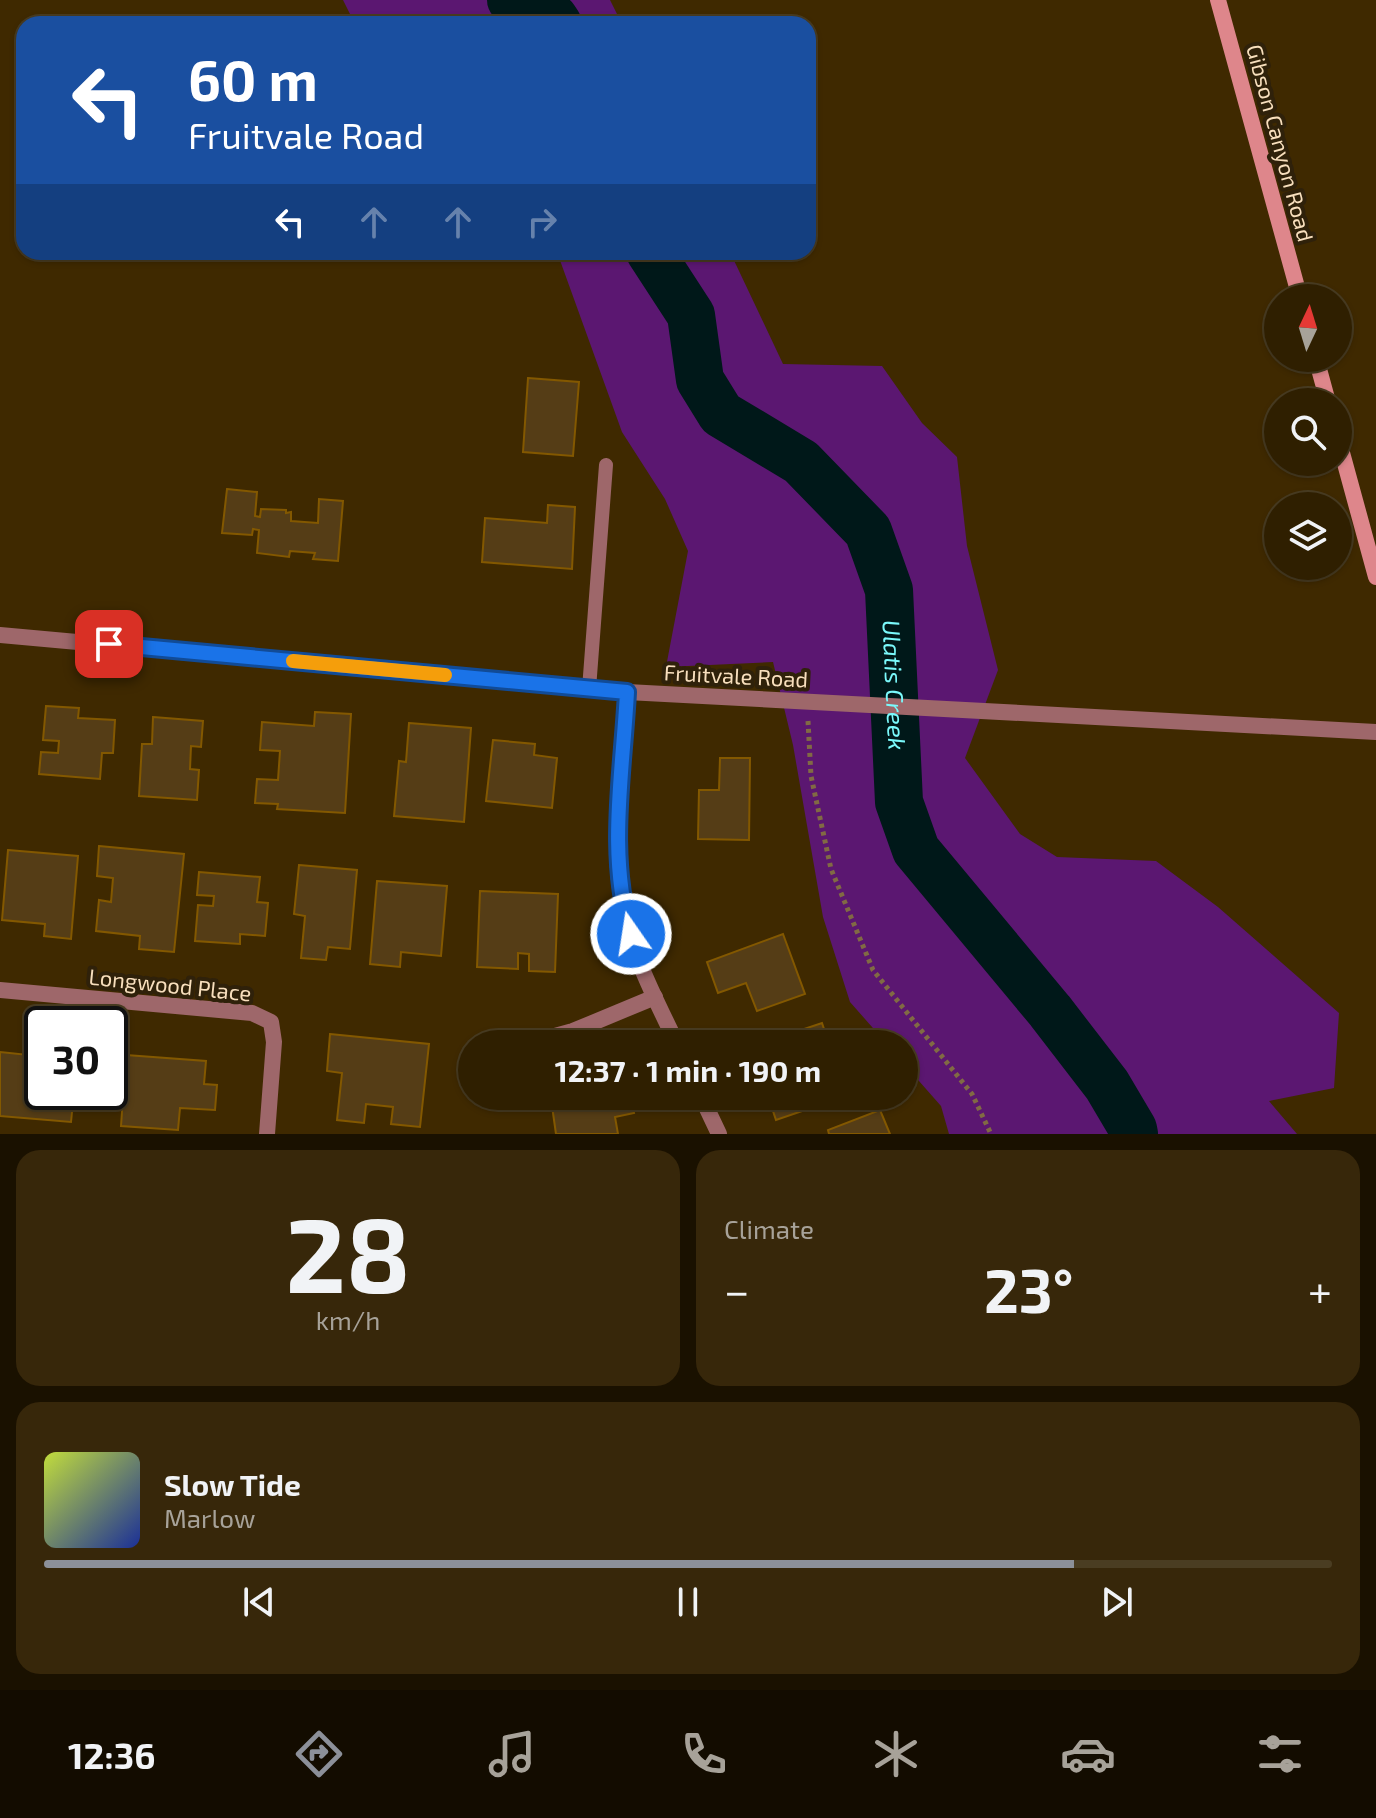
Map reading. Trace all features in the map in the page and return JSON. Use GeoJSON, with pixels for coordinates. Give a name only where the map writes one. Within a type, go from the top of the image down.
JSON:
{"type":"FeatureCollection","features":[{"type":"Feature","properties":{"kind":"main road","name":"Gibson Canyon Road"},"geometry":{"type":"LineString","coordinates":[[1218,0],[1296,284]]}},
{"type":"Feature","properties":{"kind":"main road"},"geometry":{"type":"LineString","coordinates":[[1348,476],[1376,577]]}},
{"type":"Feature","properties":{"kind":"street","name":"Fruitvale Road"},"geometry":{"type":"LineString","coordinates":[[0,635],[627,692],[1376,732]]}},
{"type":"Feature","properties":{"kind":"street"},"geometry":{"type":"LineString","coordinates":[[627,692],[617,848],[622,906],[639,961],[670,1030]]}},
{"type":"Feature","properties":{"kind":"street","name":"Longwood Place"},"geometry":{"type":"LineString","coordinates":[[0,990],[252,1013],[271,1022],[274,1042],[267,1134]]}},
{"type":"Feature","properties":{"kind":"street"},"geometry":{"type":"LineString","coordinates":[[575,1030],[655,997]]}},
{"type":"Feature","properties":{"kind":"street"},"geometry":{"type":"LineString","coordinates":[[708,1110],[719,1134]]}},
{"type":"Feature","properties":{"kind":"lane"},"geometry":{"type":"LineString","coordinates":[[589,689],[606,465]]}},
{"type":"Feature","properties":{"kind":"path"},"geometry":{"type":"LineString","coordinates":[[808,703],[811,776],[831,869],[873,970],[972,1094],[991,1134]]}},
{"type":"Feature","properties":{"kind":"shaded area"},"geometry":{"type":"Polygon","coordinates":[[[343,0],[610,0],[618,16],[351,16],[343,0]]]}},
{"type":"Feature","properties":{"kind":"shaded area"},"geometry":{"type":"Polygon","coordinates":[[[560,260],[734,260],[783,364],[882,366],[922,423],[957,457],[967,546],[998,670],[965,758],[1020,834],[1057,857],[1156,861],[1218,907],[1339,1013],[1334,1088],[1269,1101],[1297,1134],[949,1134],[941,1106],[918,1080],[918,1030],[875,1030],[850,1002],[823,917],[793,745],[773,662],[666,667],[688,551],[665,499],[622,432],[560,260]]]}},
{"type":"Feature","properties":{"kind":"building"},"geometry":{"type":"Polygon","coordinates":[[[528,378],[579,382],[573,456],[523,452],[528,378]]]}},
{"type":"Feature","properties":{"kind":"building"},"geometry":{"type":"Polygon","coordinates":[[[227,489],[257,492],[255,516],[260,517],[261,509],[286,510],[286,513],[291,512],[291,521],[318,523],[319,499],[343,501],[338,561],[313,559],[315,553],[290,551],[289,557],[257,553],[259,530],[253,529],[252,535],[222,533],[227,489]]]}},
{"type":"Feature","properties":{"kind":"building"},"geometry":{"type":"Polygon","coordinates":[[[548,505],[575,507],[572,569],[482,562],[485,518],[547,523],[548,505]]]}},
{"type":"Feature","properties":{"kind":"building"},"geometry":{"type":"Polygon","coordinates":[[[46,706],[79,708],[78,718],[115,720],[113,753],[102,753],[100,779],[39,774],[41,752],[58,753],[59,741],[43,740],[46,706]]]}},
{"type":"Feature","properties":{"kind":"building"},"geometry":{"type":"Polygon","coordinates":[[[315,712],[351,714],[345,813],[277,809],[278,804],[255,803],[257,779],[278,780],[280,751],[260,750],[262,722],[314,726],[315,712]]]}},
{"type":"Feature","properties":{"kind":"building"},"geometry":{"type":"Polygon","coordinates":[[[153,717],[203,721],[201,747],[191,746],[190,769],[199,770],[197,800],[139,796],[142,744],[152,744],[153,717]]]}},
{"type":"Feature","properties":{"kind":"building"},"geometry":{"type":"Polygon","coordinates":[[[409,723],[471,728],[464,822],[394,816],[399,761],[406,762],[409,723]]]}},
{"type":"Feature","properties":{"kind":"building"},"geometry":{"type":"Polygon","coordinates":[[[493,740],[535,744],[534,755],[557,758],[552,808],[486,801],[493,740]]]}},
{"type":"Feature","properties":{"kind":"building"},"geometry":{"type":"Polygon","coordinates":[[[720,758],[750,758],[749,840],[698,839],[699,790],[719,790],[720,758]]]}},
{"type":"Feature","properties":{"kind":"building"},"geometry":{"type":"Polygon","coordinates":[[[99,846],[184,854],[174,952],[139,949],[140,936],[96,931],[99,900],[111,902],[113,878],[97,876],[99,846]]]}},
{"type":"Feature","properties":{"kind":"building"},"geometry":{"type":"Polygon","coordinates":[[[8,850],[78,856],[71,939],[44,936],[45,924],[2,920],[8,850]]]}},
{"type":"Feature","properties":{"kind":"building"},"geometry":{"type":"Polygon","coordinates":[[[299,865],[357,870],[350,949],[328,947],[326,960],[301,958],[305,916],[294,914],[299,865]]]}},
{"type":"Feature","properties":{"kind":"building"},"geometry":{"type":"Polygon","coordinates":[[[199,872],[260,877],[257,902],[268,903],[265,936],[240,934],[240,944],[195,941],[198,905],[213,906],[214,896],[197,895],[199,872]]]}},
{"type":"Feature","properties":{"kind":"building"},"geometry":{"type":"Polygon","coordinates":[[[377,881],[447,886],[441,956],[401,952],[400,967],[370,964],[377,881]]]}},
{"type":"Feature","properties":{"kind":"building"},"geometry":{"type":"Polygon","coordinates":[[[480,891],[558,894],[555,972],[529,971],[529,954],[518,953],[518,969],[477,967],[480,891]]]}},
{"type":"Feature","properties":{"kind":"building"},"geometry":{"type":"Polygon","coordinates":[[[783,934],[805,994],[757,1011],[746,983],[718,993],[707,962],[783,934]]]}},
{"type":"Feature","properties":{"kind":"building"},"geometry":{"type":"Polygon","coordinates":[[[822,1023],[824,1030],[801,1030],[822,1023]]]}},
{"type":"Feature","properties":{"kind":"building"},"geometry":{"type":"Polygon","coordinates":[[[330,1034],[429,1044],[420,1127],[391,1124],[393,1107],[366,1104],[364,1123],[337,1120],[342,1073],[327,1071],[330,1034]]]}},
{"type":"Feature","properties":{"kind":"building"},"geometry":{"type":"Polygon","coordinates":[[[0,1052],[24,1055],[24,1110],[72,1110],[71,1122],[0,1116],[0,1052]]]}},
{"type":"Feature","properties":{"kind":"building"},"geometry":{"type":"Polygon","coordinates":[[[128,1055],[206,1061],[204,1084],[217,1085],[215,1110],[180,1108],[178,1130],[121,1126],[122,1110],[128,1110],[128,1055]]]}},
{"type":"Feature","properties":{"kind":"building"},"geometry":{"type":"Polygon","coordinates":[[[553,1110],[633,1110],[634,1113],[615,1117],[618,1134],[556,1134],[553,1110]]]}},
{"type":"Feature","properties":{"kind":"building"},"geometry":{"type":"Polygon","coordinates":[[[773,1110],[805,1110],[776,1120],[773,1110]]]}},
{"type":"Feature","properties":{"kind":"building"},"geometry":{"type":"Polygon","coordinates":[[[880,1110],[890,1134],[829,1134],[828,1130],[880,1110]]]}},
{"type":"Feature","properties":{"kind":"waterway","name":"Ulatis Creek"},"geometry":{"type":"LineString","coordinates":[[511,0],[549,16]]}},
{"type":"Feature","properties":{"kind":"waterway","name":"Ulatis Creek"},"geometry":{"type":"LineString","coordinates":[[655,260],[691,315],[700,380],[721,414],[801,462],[868,531],[889,590],[899,802],[916,850],[1050,1011],[1107,1085],[1134,1134]]}},
{"type":"Feature","properties":{"kind":"slow traffic"},"geometry":{"type":"LineString","coordinates":[[293,661],[445,675]]}},
{"type":"Feature","properties":{"kind":"route"},"geometry":{"type":"LineString","coordinates":[[109,644],[627,692],[617,848],[622,906],[631,934]]}}]}
